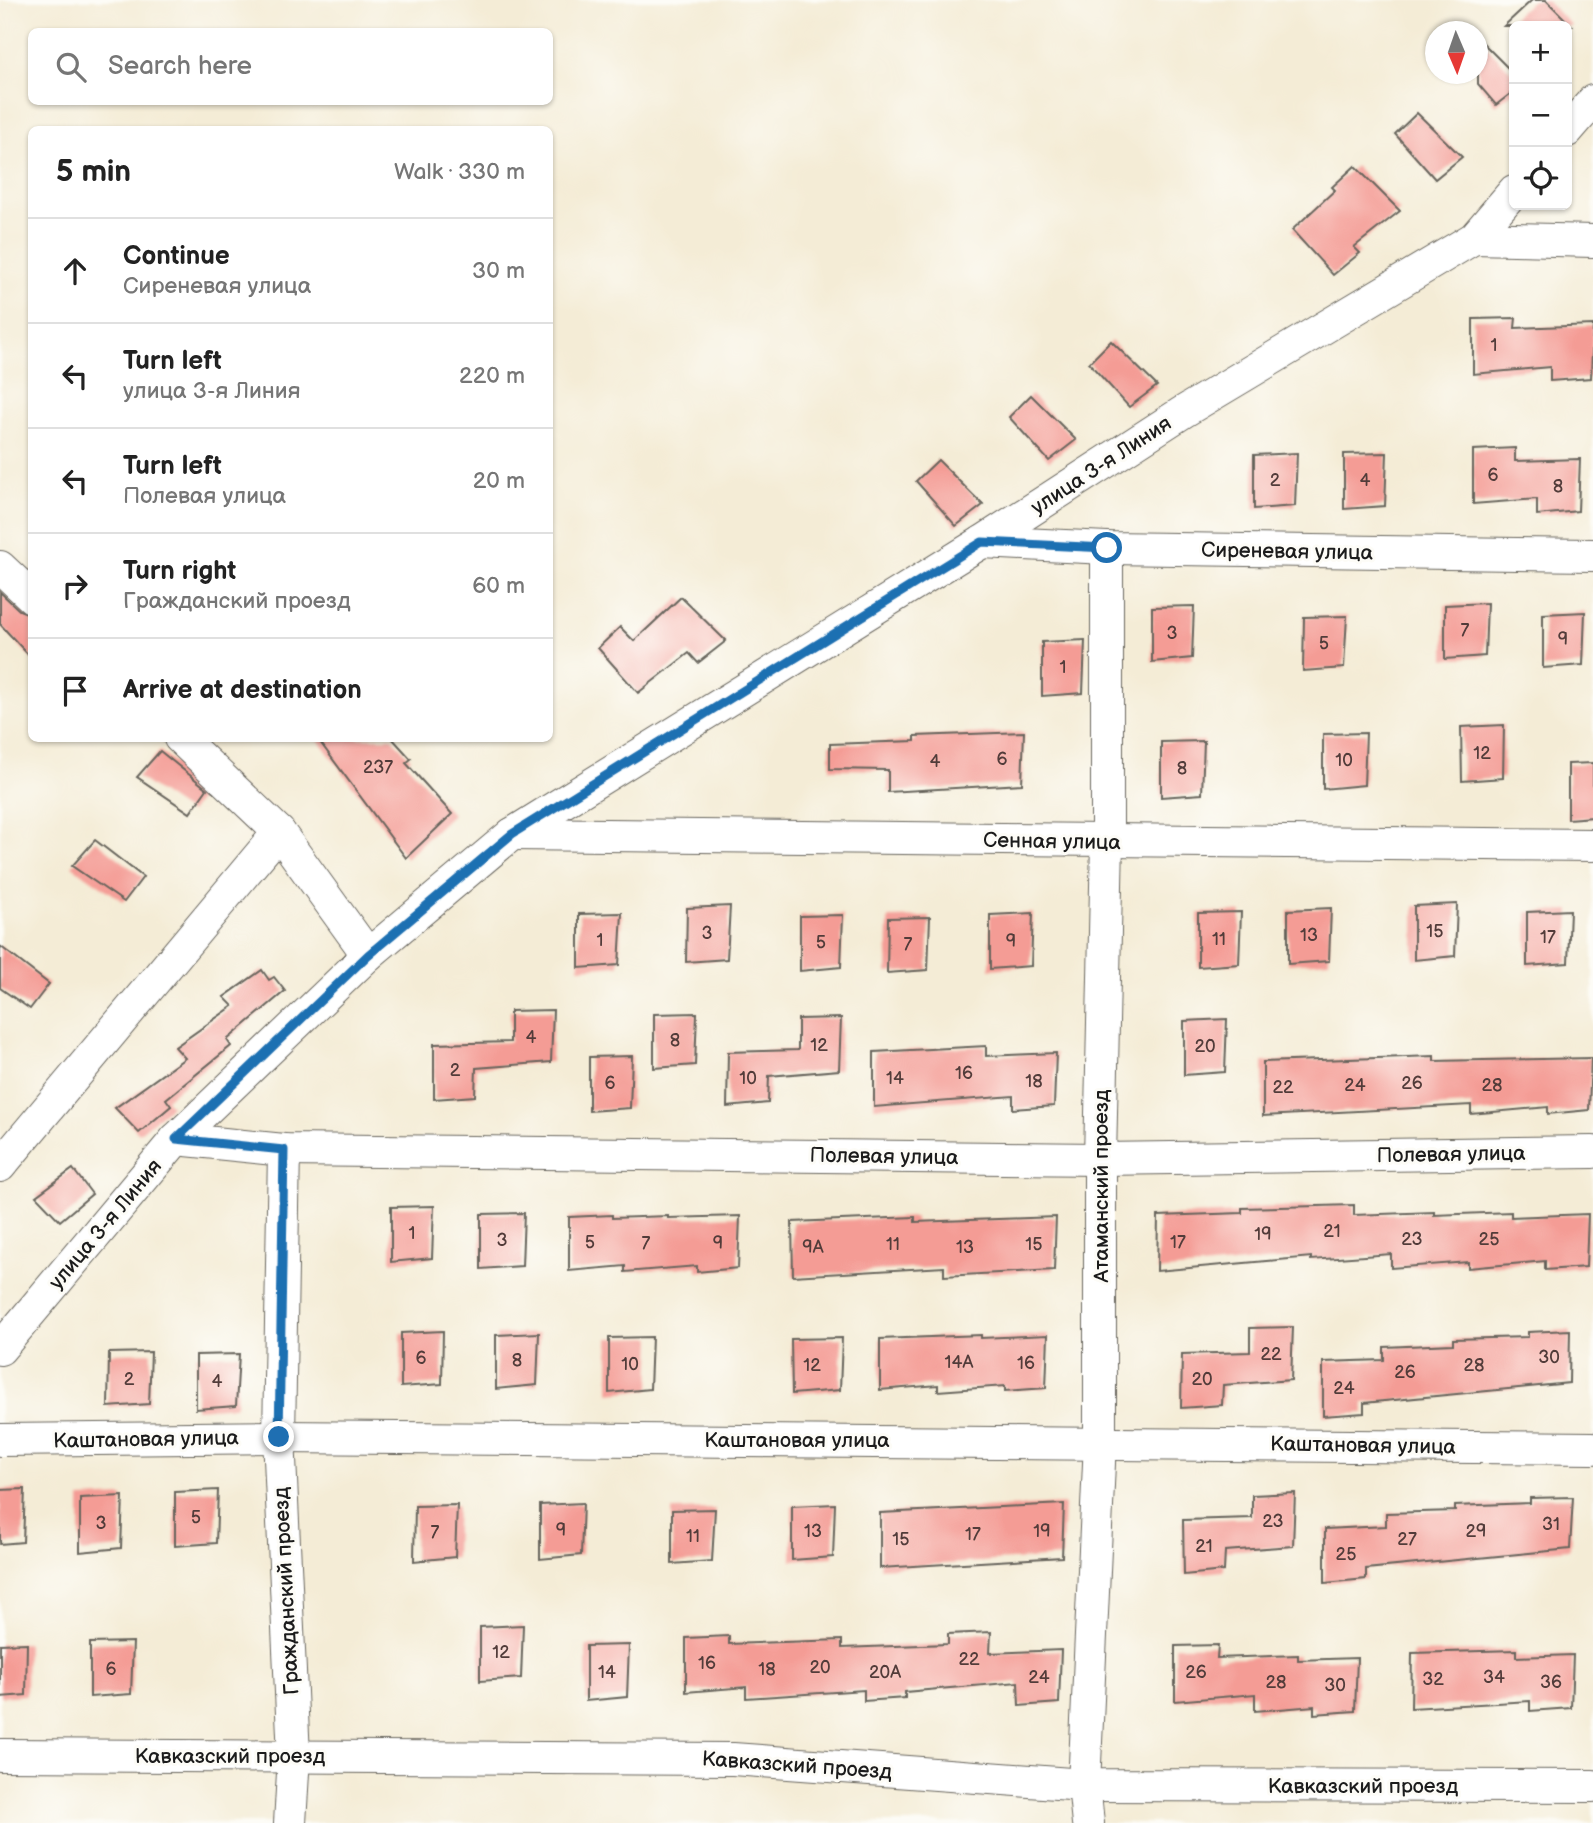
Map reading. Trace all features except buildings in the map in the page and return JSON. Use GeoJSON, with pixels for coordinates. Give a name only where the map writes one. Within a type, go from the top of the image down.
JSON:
{"type":"FeatureCollection","features":[{"type":"Feature","properties":{"kind":"street"},"geometry":{"type":"LineString","coordinates":[[1572,125],[1593,101]]}},
{"type":"Feature","properties":{"kind":"street","name":"улица 3-я Линия"},"geometry":{"type":"LineString","coordinates":[[0,1349],[176,1139],[368,955],[512,834],[982,542],[1183,412],[1474,238],[1509,197]]}},
{"type":"Feature","properties":{"kind":"street"},"geometry":{"type":"LineString","coordinates":[[1474,238],[1593,241]]}},
{"type":"Feature","properties":{"kind":"street","name":"Сиреневая улица"},"geometry":{"type":"LineString","coordinates":[[982,542],[1107,548],[1593,555]]}},
{"type":"Feature","properties":{"kind":"street","name":"Атаманский проезд"},"geometry":{"type":"LineString","coordinates":[[1088,1823],[1084,1786],[1100,1442],[1100,1158],[1107,841],[1107,548]]}},
{"type":"Feature","properties":{"kind":"street"},"geometry":{"type":"LineString","coordinates":[[0,567],[28,593]]}},
{"type":"Feature","properties":{"kind":"street"},"geometry":{"type":"LineString","coordinates":[[184,742],[279,832],[368,955]]}},
{"type":"Feature","properties":{"kind":"street"},"geometry":{"type":"LineString","coordinates":[[0,1166],[279,832]]}},
{"type":"Feature","properties":{"kind":"street","name":"Сенная улица"},"geometry":{"type":"LineString","coordinates":[[512,834],[1593,845]]}},
{"type":"Feature","properties":{"kind":"street","name":"Полевая улица"},"geometry":{"type":"LineString","coordinates":[[176,1139],[284,1150],[1100,1158],[1593,1152]]}},
{"type":"Feature","properties":{"kind":"street","name":"Гражданский проезд"},"geometry":{"type":"LineString","coordinates":[[284,1150],[279,1437],[294,1756],[290,1823]]}},
{"type":"Feature","properties":{"kind":"street","name":"Каштановая улица"},"geometry":{"type":"LineString","coordinates":[[0,1440],[279,1437],[1593,1448]]}},
{"type":"Feature","properties":{"kind":"street","name":"Кавказский проезд"},"geometry":{"type":"LineString","coordinates":[[0,1755],[733,1759],[1084,1786],[1593,1786]]}},
{"type":"Feature","properties":{"kind":"route"},"geometry":{"type":"LineString","coordinates":[[279,1437],[284,1150],[176,1139],[368,955],[512,834],[982,542],[1107,548]]}}]}
